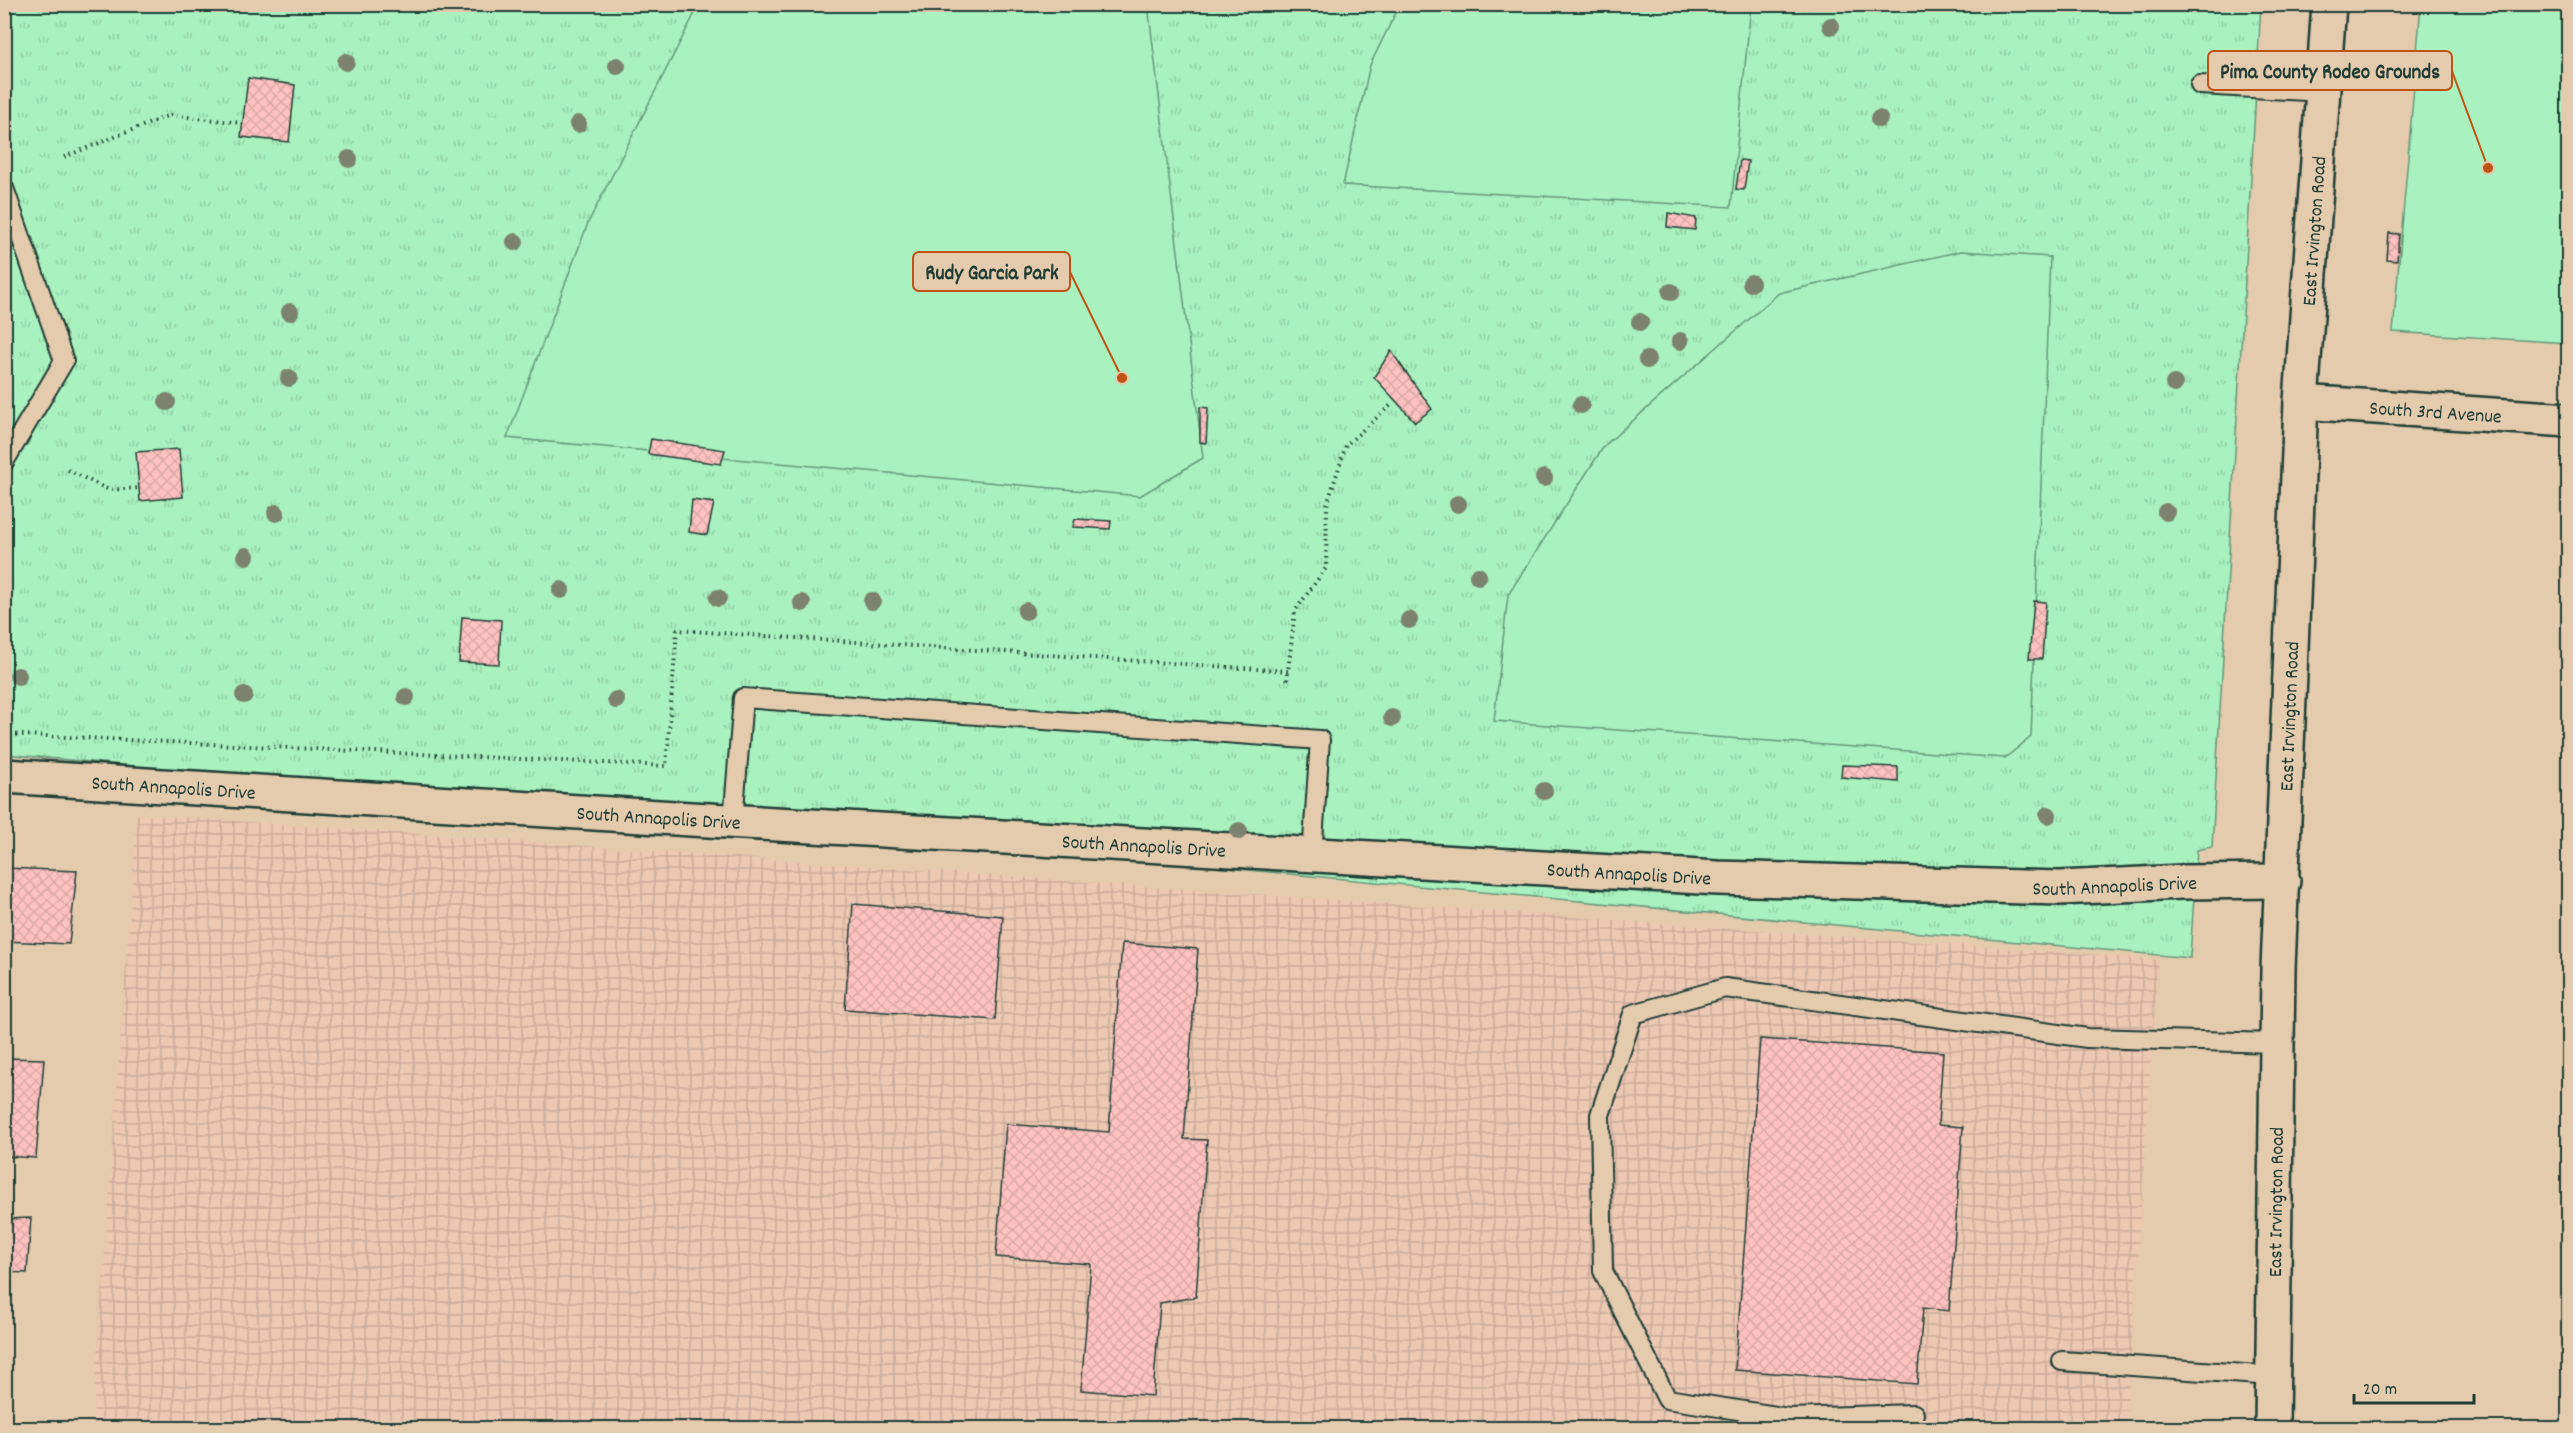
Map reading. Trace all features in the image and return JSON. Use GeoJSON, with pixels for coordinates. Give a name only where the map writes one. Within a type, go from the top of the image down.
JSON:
{"type":"FeatureCollection","features":[{"type":"Feature","properties":{"kind":"street","name":"East Irvington Road"},"geometry":{"type":"LineString","coordinates":[[2272,1428],[2277,1043],[2301,402],[2329,4]]}},
{"type":"Feature","properties":{"kind":"street","name":"South 3rd Avenue"},"geometry":{"type":"LineString","coordinates":[[2301,402],[2568,420]]}},
{"type":"Feature","properties":{"kind":"street","name":"South Annapolis Drive"},"geometry":{"type":"LineString","coordinates":[[4,776],[733,822],[1718,878],[2060,888],[2182,882],[2283,881]]}},
{"type":"Feature","properties":{"kind":"lane"},"geometry":{"type":"LineString","coordinates":[[2200,86],[2323,92]]}},
{"type":"Feature","properties":{"kind":"lane"},"geometry":{"type":"LineString","coordinates":[[4,188],[64,361],[4,462]]}},
{"type":"Feature","properties":{"kind":"lane"},"geometry":{"type":"LineString","coordinates":[[733,822],[743,698],[1320,740],[1312,855]]}},
{"type":"Feature","properties":{"kind":"lane"},"geometry":{"type":"LineString","coordinates":[[1914,1414],[1790,1418],[1666,1398],[1603,1271],[1599,1115],[1633,1014],[1725,988],[2087,1038],[2277,1043]]}},
{"type":"Feature","properties":{"kind":"lane"},"geometry":{"type":"LineString","coordinates":[[2062,1361],[2273,1376]]}},
{"type":"Feature","properties":{"kind":"path"},"geometry":{"type":"LineString","coordinates":[[64,157],[170,115],[242,123]]}},
{"type":"Feature","properties":{"kind":"path"},"geometry":{"type":"LineString","coordinates":[[1287,680],[1295,611],[1326,568],[1328,505],[1346,445],[1390,405]]}},
{"type":"Feature","properties":{"kind":"path"},"geometry":{"type":"LineString","coordinates":[[68,470],[109,490],[139,488]]}},
{"type":"Feature","properties":{"kind":"path"},"geometry":{"type":"LineString","coordinates":[[4,734],[666,766],[677,630],[1288,671]]}},
{"type":"Feature","properties":{"kind":"shaded area"},"geometry":{"type":"Polygon","coordinates":[[[137,814],[2158,959],[2126,1428],[92,1428],[137,814]]]}},
{"type":"Feature","properties":{"kind":"green space"},"geometry":{"type":"Polygon","coordinates":[[[1400,4],[1751,5],[1731,207],[1343,185],[1370,65],[1400,4]]]}},
{"type":"Feature","properties":{"kind":"green space"},"geometry":{"type":"Polygon","coordinates":[[[4,5],[2261,5],[2212,847],[2197,850],[2190,958],[5,754],[4,5]]]}},
{"type":"Feature","properties":{"kind":"green space"},"geometry":{"type":"Polygon","coordinates":[[[699,5],[1148,5],[1203,458],[1140,496],[507,438],[588,223],[699,5]]]}},
{"type":"Feature","properties":{"kind":"green space"},"geometry":{"type":"Polygon","coordinates":[[[2421,5],[2568,5],[2568,343],[2393,332],[2421,5]]]}},
{"type":"Feature","properties":{"kind":"green space"},"geometry":{"type":"Polygon","coordinates":[[[1961,251],[2050,257],[2031,737],[2005,758],[1494,721],[1508,595],[1604,446],[1779,293],[1961,251]]]}},
{"type":"Feature","properties":{"kind":"building"},"geometry":{"type":"Polygon","coordinates":[[[248,78],[295,85],[289,142],[241,137],[248,78]]]}},
{"type":"Feature","properties":{"kind":"building"},"geometry":{"type":"Polygon","coordinates":[[[1740,160],[1748,161],[1744,190],[1736,189],[1740,160]]]}},
{"type":"Feature","properties":{"kind":"building"},"geometry":{"type":"Polygon","coordinates":[[[1668,213],[1696,218],[1695,230],[1667,227],[1668,213]]]}},
{"type":"Feature","properties":{"kind":"building"},"geometry":{"type":"Polygon","coordinates":[[[2389,233],[2399,234],[2397,261],[2387,260],[2389,233]]]}},
{"type":"Feature","properties":{"kind":"building"},"geometry":{"type":"Polygon","coordinates":[[[1391,351],[1432,409],[1415,422],[1374,377],[1391,351]]]}},
{"type":"Feature","properties":{"kind":"building"},"geometry":{"type":"Polygon","coordinates":[[[1200,407],[1208,408],[1206,443],[1200,442],[1200,407]]]}},
{"type":"Feature","properties":{"kind":"building"},"geometry":{"type":"Polygon","coordinates":[[[651,439],[725,450],[721,464],[648,454],[651,439]]]}},
{"type":"Feature","properties":{"kind":"building"},"geometry":{"type":"Polygon","coordinates":[[[179,449],[183,497],[140,501],[136,452],[179,449]]]}},
{"type":"Feature","properties":{"kind":"building"},"geometry":{"type":"Polygon","coordinates":[[[692,500],[714,503],[707,535],[689,532],[692,500]]]}},
{"type":"Feature","properties":{"kind":"building"},"geometry":{"type":"Polygon","coordinates":[[[1075,519],[1111,521],[1110,529],[1073,527],[1075,519]]]}},
{"type":"Feature","properties":{"kind":"building"},"geometry":{"type":"Polygon","coordinates":[[[2034,601],[2046,602],[2042,659],[2029,659],[2034,601]]]}},
{"type":"Feature","properties":{"kind":"building"},"geometry":{"type":"Polygon","coordinates":[[[462,617],[501,620],[499,664],[459,662],[462,617]]]}},
{"type":"Feature","properties":{"kind":"building"},"geometry":{"type":"Polygon","coordinates":[[[1842,765],[1898,767],[1898,782],[1841,777],[1842,765]]]}},
{"type":"Feature","properties":{"kind":"building"},"geometry":{"type":"Polygon","coordinates":[[[4,868],[77,871],[69,944],[4,941],[4,868]]]}},
{"type":"Feature","properties":{"kind":"building"},"geometry":{"type":"Polygon","coordinates":[[[853,904],[1003,916],[995,1020],[845,1009],[853,904]]]}},
{"type":"Feature","properties":{"kind":"building"},"geometry":{"type":"Polygon","coordinates":[[[1122,943],[1198,949],[1184,1139],[1207,1140],[1196,1297],[1160,1303],[1153,1396],[1081,1390],[1091,1264],[996,1257],[1006,1124],[1109,1132],[1122,943]]]}},
{"type":"Feature","properties":{"kind":"building"},"geometry":{"type":"Polygon","coordinates":[[[1760,1039],[1943,1052],[1938,1125],[1963,1127],[1949,1311],[1923,1308],[1917,1384],[1735,1370],[1760,1039]]]}},
{"type":"Feature","properties":{"kind":"building"},"geometry":{"type":"Polygon","coordinates":[[[4,1058],[44,1059],[36,1158],[4,1156],[4,1058]]]}},
{"type":"Feature","properties":{"kind":"building"},"geometry":{"type":"Polygon","coordinates":[[[31,1218],[27,1273],[4,1272],[4,1219],[31,1218]]]}},
{"type":"Feature","properties":{"kind":"place","name":"Pima County Rodeo Grounds"},"geometry":{"type":"Point","coordinates":[2488,168]}},
{"type":"Feature","properties":{"kind":"place","name":"Rudy Garcia Park"},"geometry":{"type":"Point","coordinates":[1122,378]}}]}
